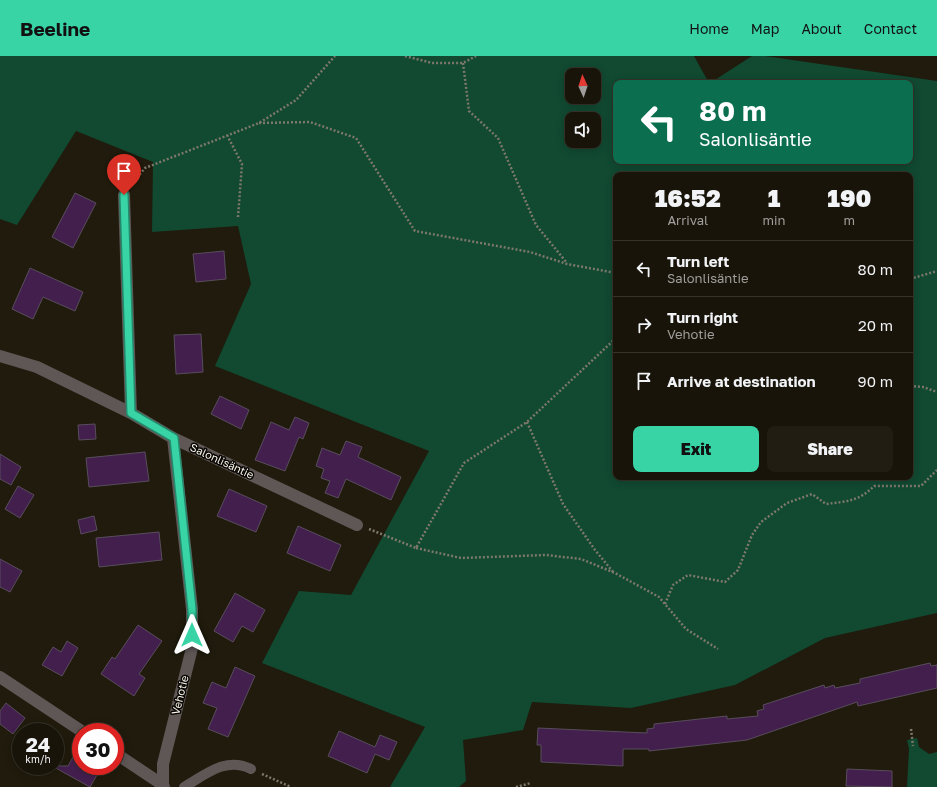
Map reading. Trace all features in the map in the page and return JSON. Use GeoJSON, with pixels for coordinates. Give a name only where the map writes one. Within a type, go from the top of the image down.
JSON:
{"type":"FeatureCollection","features":[{"type":"Feature","properties":{"kind":"street"},"geometry":{"type":"LineString","coordinates":[[124,195],[131,413]]}},
{"type":"Feature","properties":{"kind":"street","name":"Salonlisäntie"},"geometry":{"type":"LineString","coordinates":[[0,356],[37,367],[131,413],[174,438],[357,525]]}},
{"type":"Feature","properties":{"kind":"street","name":"Vehotie"},"geometry":{"type":"LineString","coordinates":[[163,786],[163,764],[192,648],[192,609],[174,438]]}},
{"type":"Feature","properties":{"kind":"street"},"geometry":{"type":"LineString","coordinates":[[0,677],[72,725]]}},
{"type":"Feature","properties":{"kind":"street"},"geometry":{"type":"LineString","coordinates":[[124,759],[163,786]]}},
{"type":"Feature","properties":{"kind":"lane"},"geometry":{"type":"LineString","coordinates":[[184,787],[222,764],[245,766],[251,769]]}},
{"type":"Feature","properties":{"kind":"path"},"geometry":{"type":"LineString","coordinates":[[124,195],[145,168],[259,123],[296,100],[335,56]]}},
{"type":"Feature","properties":{"kind":"path"},"geometry":{"type":"LineString","coordinates":[[406,56],[432,63],[463,63],[476,56]]}},
{"type":"Feature","properties":{"kind":"path"},"geometry":{"type":"LineString","coordinates":[[463,63],[469,111],[498,138],[536,225],[567,264]]}},
{"type":"Feature","properties":{"kind":"path"},"geometry":{"type":"LineString","coordinates":[[259,123],[310,122],[356,138],[415,231],[530,252],[567,264],[613,272]]}},
{"type":"Feature","properties":{"kind":"path"},"geometry":{"type":"LineString","coordinates":[[227,135],[242,164],[238,217]]}},
{"type":"Feature","properties":{"kind":"path"},"geometry":{"type":"LineString","coordinates":[[913,278],[937,270]]}},
{"type":"Feature","properties":{"kind":"path"},"geometry":{"type":"LineString","coordinates":[[416,548],[464,463],[527,422],[613,341]]}},
{"type":"Feature","properties":{"kind":"path"},"geometry":{"type":"LineString","coordinates":[[913,386],[923,387],[937,392]]}},
{"type":"Feature","properties":{"kind":"path"},"geometry":{"type":"LineString","coordinates":[[527,422],[563,504],[595,550],[615,573]]}},
{"type":"Feature","properties":{"kind":"path"},"geometry":{"type":"LineString","coordinates":[[665,604],[673,585],[688,575],[724,582],[738,570],[752,535],[761,522],[786,503],[812,494],[826,504],[851,500],[864,496],[874,486],[921,486],[937,470]]}},
{"type":"Feature","properties":{"kind":"path"},"geometry":{"type":"LineString","coordinates":[[357,525],[416,548],[461,558],[546,555],[581,560],[615,573],[659,597],[686,629],[718,649]]}},
{"type":"Feature","properties":{"kind":"path"},"geometry":{"type":"LineString","coordinates":[[911,729],[913,746]]}},
{"type":"Feature","properties":{"kind":"path"},"geometry":{"type":"LineString","coordinates":[[251,769],[291,787]]}},
{"type":"Feature","properties":{"kind":"path"},"geometry":{"type":"LineString","coordinates":[[516,787],[531,783]]}},
{"type":"Feature","properties":{"kind":"green space"},"geometry":{"type":"Polygon","coordinates":[[[0,56],[694,56],[707,80],[613,80],[613,164],[913,164],[913,80],[715,80],[752,56],[765,56],[937,81],[937,613],[825,638],[735,685],[631,708],[532,702],[523,730],[463,740],[466,781],[459,787],[390,787],[425,727],[262,663],[299,591],[351,595],[429,451],[215,366],[251,284],[238,226],[152,232],[153,162],[76,131],[17,225],[0,219],[0,56]]]}},
{"type":"Feature","properties":{"kind":"green space"},"geometry":{"type":"Polygon","coordinates":[[[917,738],[919,747],[929,754],[937,752],[937,787],[907,787],[909,749],[907,740],[917,738]]]}},
{"type":"Feature","properties":{"kind":"building"},"geometry":{"type":"Polygon","coordinates":[[[75,193],[96,203],[73,248],[52,237],[75,193]]]}},
{"type":"Feature","properties":{"kind":"building"},"geometry":{"type":"Polygon","coordinates":[[[224,251],[226,279],[196,282],[193,254],[224,251]]]}},
{"type":"Feature","properties":{"kind":"building"},"geometry":{"type":"Polygon","coordinates":[[[30,268],[83,292],[75,311],[43,297],[33,319],[12,309],[30,268]]]}},
{"type":"Feature","properties":{"kind":"building"},"geometry":{"type":"Polygon","coordinates":[[[201,334],[203,372],[176,374],[174,335],[201,334]]]}},
{"type":"Feature","properties":{"kind":"building"},"geometry":{"type":"Polygon","coordinates":[[[220,396],[249,410],[241,429],[211,414],[220,396]]]}},
{"type":"Feature","properties":{"kind":"building"},"geometry":{"type":"Polygon","coordinates":[[[295,417],[309,423],[303,439],[299,437],[285,471],[255,460],[271,422],[289,430],[295,417]]]}},
{"type":"Feature","properties":{"kind":"building"},"geometry":{"type":"Polygon","coordinates":[[[95,424],[96,439],[79,440],[78,425],[95,424]]]}},
{"type":"Feature","properties":{"kind":"building"},"geometry":{"type":"Polygon","coordinates":[[[346,441],[362,447],[358,457],[401,477],[391,500],[346,479],[338,498],[325,493],[330,481],[321,478],[324,469],[316,466],[322,448],[340,455],[346,441]]]}},
{"type":"Feature","properties":{"kind":"building"},"geometry":{"type":"Polygon","coordinates":[[[145,452],[149,481],[89,487],[86,458],[145,452]]]}},
{"type":"Feature","properties":{"kind":"building"},"geometry":{"type":"Polygon","coordinates":[[[0,454],[21,467],[11,485],[0,479],[0,454]]]}},
{"type":"Feature","properties":{"kind":"building"},"geometry":{"type":"Polygon","coordinates":[[[18,486],[34,495],[20,518],[5,509],[18,486]]]}},
{"type":"Feature","properties":{"kind":"building"},"geometry":{"type":"Polygon","coordinates":[[[229,489],[267,506],[256,532],[217,516],[229,489]]]}},
{"type":"Feature","properties":{"kind":"building"},"geometry":{"type":"Polygon","coordinates":[[[94,516],[97,530],[81,534],[78,520],[94,516]]]}},
{"type":"Feature","properties":{"kind":"building"},"geometry":{"type":"Polygon","coordinates":[[[298,526],[341,545],[330,571],[287,553],[298,526]]]}},
{"type":"Feature","properties":{"kind":"building"},"geometry":{"type":"Polygon","coordinates":[[[159,532],[162,560],[99,567],[96,538],[159,532]]]}},
{"type":"Feature","properties":{"kind":"building"},"geometry":{"type":"Polygon","coordinates":[[[0,559],[22,571],[10,592],[0,587],[0,559]]]}},
{"type":"Feature","properties":{"kind":"building"},"geometry":{"type":"Polygon","coordinates":[[[235,593],[265,610],[253,632],[242,626],[233,642],[214,631],[235,593]]]}},
{"type":"Feature","properties":{"kind":"building"},"geometry":{"type":"Polygon","coordinates":[[[138,625],[162,641],[139,674],[145,678],[134,696],[101,674],[112,657],[115,659],[138,625]]]}},
{"type":"Feature","properties":{"kind":"building"},"geometry":{"type":"Polygon","coordinates":[[[67,641],[78,648],[62,676],[42,665],[53,647],[61,652],[67,641]]]}},
{"type":"Feature","properties":{"kind":"building"},"geometry":{"type":"Polygon","coordinates":[[[930,663],[931,666],[937,665],[937,688],[858,706],[857,702],[747,740],[649,751],[649,749],[623,749],[623,766],[541,762],[541,745],[537,745],[538,728],[647,733],[647,729],[654,728],[654,724],[727,716],[727,719],[758,716],[757,711],[764,709],[763,705],[824,685],[825,688],[834,685],[835,688],[860,683],[860,679],[930,663]]]}},
{"type":"Feature","properties":{"kind":"building"},"geometry":{"type":"Polygon","coordinates":[[[235,667],[255,676],[228,737],[208,729],[217,708],[203,703],[212,682],[226,688],[235,667]]]}},
{"type":"Feature","properties":{"kind":"building"},"geometry":{"type":"Polygon","coordinates":[[[6,703],[25,718],[21,723],[12,723],[12,733],[0,724],[0,711],[6,703]]]}},
{"type":"Feature","properties":{"kind":"building"},"geometry":{"type":"Polygon","coordinates":[[[339,731],[375,747],[380,735],[397,742],[389,760],[375,754],[367,773],[328,756],[339,731]]]}},
{"type":"Feature","properties":{"kind":"building"},"geometry":{"type":"Polygon","coordinates":[[[72,759],[72,775],[97,775],[90,787],[64,773],[64,766],[68,766],[72,759]]]}},
{"type":"Feature","properties":{"kind":"building"},"geometry":{"type":"Polygon","coordinates":[[[847,769],[892,771],[892,787],[846,786],[847,769]]]}},
{"type":"Feature","properties":{"kind":"route"},"geometry":{"type":"LineString","coordinates":[[124,195],[131,413],[174,438],[192,609],[192,635]]}}]}
